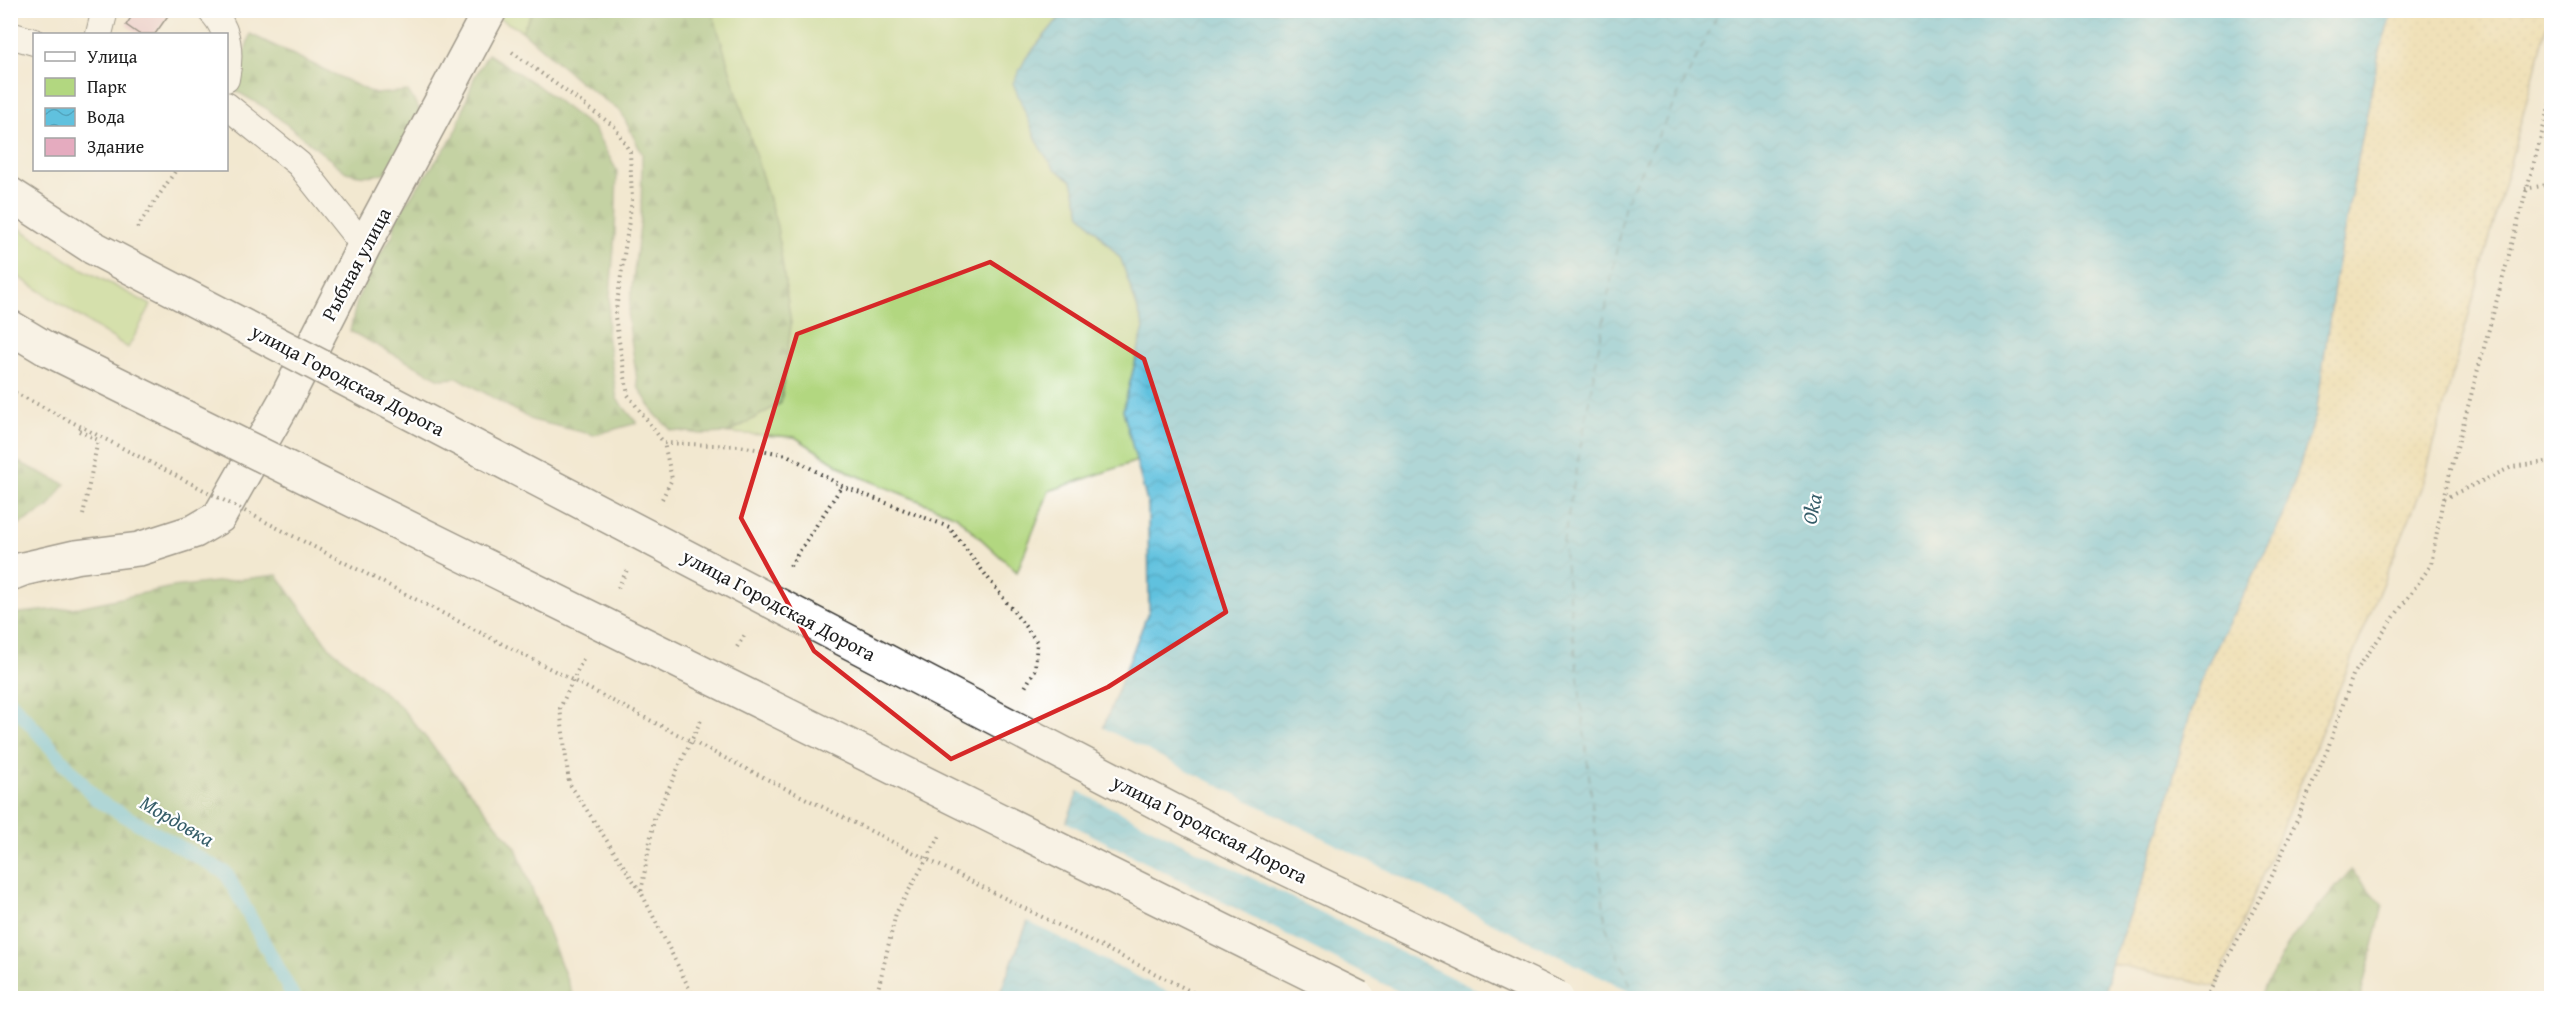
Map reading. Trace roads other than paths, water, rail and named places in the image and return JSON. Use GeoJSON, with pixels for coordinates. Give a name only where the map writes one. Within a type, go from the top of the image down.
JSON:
{"type":"FeatureCollection","features":[{"type":"Feature","properties":{"kind":"main road","name":"Рыбная улица"},"geometry":{"type":"LineString","coordinates":[[10,574],[75,557],[139,549],[195,531],[219,517],[285,401],[364,246],[485,20]]}},
{"type":"Feature","properties":{"kind":"main road","name":"улица Городская Дорога"},"geometry":{"type":"LineString","coordinates":[[10,194],[92,247],[1256,854],[1557,999]]}},
{"type":"Feature","properties":{"kind":"main road"},"geometry":{"type":"LineString","coordinates":[[10,327],[45,348],[1359,999]]}},
{"type":"Feature","properties":{"kind":"lane"},"geometry":{"type":"LineString","coordinates":[[99,33],[105,10]]}},
{"type":"Feature","properties":{"kind":"lane"},"geometry":{"type":"LineString","coordinates":[[210,10],[217,17],[226,33]]}},
{"type":"Feature","properties":{"kind":"lane"},"geometry":{"type":"LineString","coordinates":[[10,35],[33,42]]}},
{"type":"Feature","properties":{"kind":"lane"},"geometry":{"type":"LineString","coordinates":[[228,107],[299,164],[364,246]]}},
{"type":"Feature","properties":{"kind":"water","name":"Oka"},"geometry":{"type":"Polygon","coordinates":[[[1061,11],[2392,11],[2377,62],[2336,272],[2316,415],[2283,517],[2206,667],[2185,731],[2165,811],[2144,879],[2111,963],[2105,998],[998,998],[1149,610],[1148,506],[1123,410],[1144,328],[1121,259],[1081,214],[1072,181],[1054,168],[1040,148],[1013,83],[1026,58],[1060,17],[1061,11]]]}},
{"type":"Feature","properties":{"kind":"waterway","name":"Мордовка"},"geometry":{"type":"LineString","coordinates":[[10,701],[97,800],[226,873],[294,998]]}}]}
